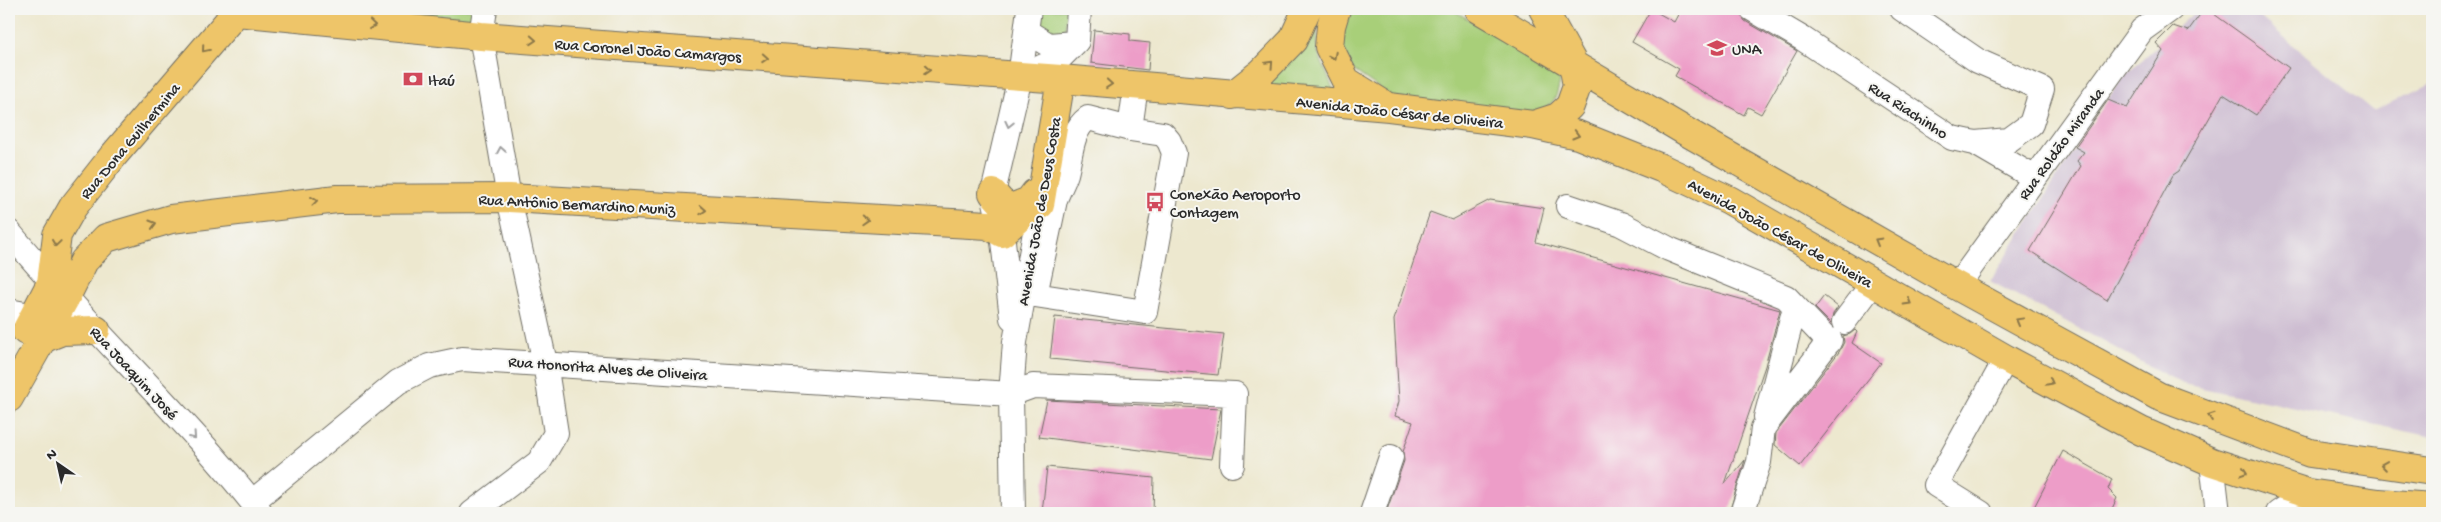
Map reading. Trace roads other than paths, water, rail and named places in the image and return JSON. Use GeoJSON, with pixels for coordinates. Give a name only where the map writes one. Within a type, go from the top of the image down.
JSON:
{"type":"FeatureCollection","features":[{"type":"Feature","properties":{"kind":"main road"},"geometry":{"type":"LineString","coordinates":[[1233,95],[1262,72],[1293,40],[1307,9]]}},
{"type":"Feature","properties":{"kind":"main road"},"geometry":{"type":"LineString","coordinates":[[1336,9],[1331,26],[1329,47],[1346,81],[1388,107]]}},
{"type":"Feature","properties":{"kind":"main road"},"geometry":{"type":"LineString","coordinates":[[1479,9],[1685,131],[1957,286],[2158,396],[2310,453],[2432,471]]}},
{"type":"Feature","properties":{"kind":"main road"},"geometry":{"type":"LineString","coordinates":[[1532,125],[1558,117],[1570,106],[1577,86],[1573,63],[1543,9]]}},
{"type":"Feature","properties":{"kind":"main road","name":"Rua Coronel João Camargos"},"geometry":{"type":"LineString","coordinates":[[235,10],[481,36],[1061,79]]}},
{"type":"Feature","properties":{"kind":"main road","name":"Rua Dona Guilhermina"},"geometry":{"type":"LineString","coordinates":[[58,290],[57,235],[73,208],[114,155],[235,10]]}},
{"type":"Feature","properties":{"kind":"main road","name":"Avenida João César de Oliveira"},"geometry":{"type":"LineString","coordinates":[[1061,79],[1388,107],[1532,125],[1578,135],[1661,168],[1729,200],[2006,358],[2142,431],[2212,462],[2308,493],[2379,503],[2432,507]]}},
{"type":"Feature","properties":{"kind":"main road","name":"Avenida João de Deus Costa"},"geometry":{"type":"LineString","coordinates":[[1046,195],[1061,79]]}},
{"type":"Feature","properties":{"kind":"main road"},"geometry":{"type":"LineString","coordinates":[[993,193],[1001,202],[1011,208],[1046,195]]}},
{"type":"Feature","properties":{"kind":"main road"},"geometry":{"type":"LineString","coordinates":[[1002,233],[1046,195]]}},
{"type":"Feature","properties":{"kind":"main road","name":"Rua Antônio Bernardino Muniz"},"geometry":{"type":"LineString","coordinates":[[106,238],[172,219],[337,199],[509,198],[988,225],[1002,233]]}},
{"type":"Feature","properties":{"kind":"main road"},"geometry":{"type":"LineString","coordinates":[[9,363],[28,322],[106,238],[92,230],[73,208]]}},
{"type":"Feature","properties":{"kind":"main road"},"geometry":{"type":"LineString","coordinates":[[28,322],[62,331],[96,330]]}},
{"type":"Feature","properties":{"kind":"main road"},"geometry":{"type":"LineString","coordinates":[[9,398],[28,322]]}},
{"type":"Feature","properties":{"kind":"street"},"geometry":{"type":"LineString","coordinates":[[472,513],[539,462],[556,433],[545,363],[509,198],[481,36],[484,9]]}},
{"type":"Feature","properties":{"kind":"street"},"geometry":{"type":"LineString","coordinates":[[1020,77],[1059,59],[1077,41],[1079,9]]}},
{"type":"Feature","properties":{"kind":"street","name":"Rua Riachinho"},"geometry":{"type":"LineString","coordinates":[[1752,9],[1803,39],[1952,138],[1975,143],[2009,140],[2031,124],[2042,89],[1978,61],[1902,9]]}},
{"type":"Feature","properties":{"kind":"street","name":"Rua Roldão Miranda"},"geometry":{"type":"LineString","coordinates":[[1957,286],[2142,30],[2171,9]]}},
{"type":"Feature","properties":{"kind":"street","name":"Avenida João de Deus Costa"},"geometry":{"type":"LineString","coordinates":[[1027,20],[1049,46],[1075,43]]}},
{"type":"Feature","properties":{"kind":"street","name":"Avenida João de Deus Costa"},"geometry":{"type":"LineString","coordinates":[[1015,342],[1002,233],[993,193],[1020,77],[1027,20]]}},
{"type":"Feature","properties":{"kind":"street"},"geometry":{"type":"LineString","coordinates":[[1130,129],[1136,86]]}},
{"type":"Feature","properties":{"kind":"street"},"geometry":{"type":"LineString","coordinates":[[1088,118],[1130,129],[1163,134],[1169,140],[1174,153],[1145,312],[1035,295],[1046,195],[1065,175],[1080,124],[1088,118]]}},
{"type":"Feature","properties":{"kind":"street"},"geometry":{"type":"LineString","coordinates":[[1975,143],[2035,178]]}},
{"type":"Feature","properties":{"kind":"street","name":"Avenida João de Deus Costa"},"geometry":{"type":"LineString","coordinates":[[1013,513],[1011,394],[1015,342],[1046,195]]}},
{"type":"Feature","properties":{"kind":"street"},"geometry":{"type":"LineString","coordinates":[[1568,206],[1621,224],[1669,249],[1786,297],[1795,307],[1834,335]]}},
{"type":"Feature","properties":{"kind":"street","name":"Rua Joaquim José"},"geometry":{"type":"LineString","coordinates":[[9,232],[58,290],[257,508]]}},
{"type":"Feature","properties":{"kind":"street"},"geometry":{"type":"LineString","coordinates":[[1763,428],[1874,282]]}},
{"type":"Feature","properties":{"kind":"street"},"geometry":{"type":"LineString","coordinates":[[1742,513],[1759,462],[1763,428],[1795,307]]}},
{"type":"Feature","properties":{"kind":"street","name":"Rua Honorita Alves de Oliveira"},"geometry":{"type":"LineString","coordinates":[[257,508],[398,382],[429,366],[462,358],[1011,394]]}},
{"type":"Feature","properties":{"kind":"street"},"geometry":{"type":"LineString","coordinates":[[1981,513],[1936,485],[2006,358]]}},
{"type":"Feature","properties":{"kind":"street"},"geometry":{"type":"LineString","coordinates":[[1011,394],[1033,386],[1235,394],[1232,465]]}},
{"type":"Feature","properties":{"kind":"street"},"geometry":{"type":"LineString","coordinates":[[1372,513],[1391,457]]}},
{"type":"Feature","properties":{"kind":"street"},"geometry":{"type":"LineString","coordinates":[[2212,462],[2218,513]]}},
{"type":"Feature","properties":{"kind":"street"},"geometry":{"type":"LineString","coordinates":[[2278,513],[2308,493]]}},
{"type":"Feature","properties":{"kind":"place","name":"UNA"},"geometry":{"type":"Point","coordinates":[1717,48]}},
{"type":"Feature","properties":{"kind":"place","name":"Itaú"},"geometry":{"type":"Point","coordinates":[413,79]}},
{"type":"Feature","properties":{"kind":"place","name":"Conexão Aeroporto Contagem"},"geometry":{"type":"Point","coordinates":[1155,202]}}]}
